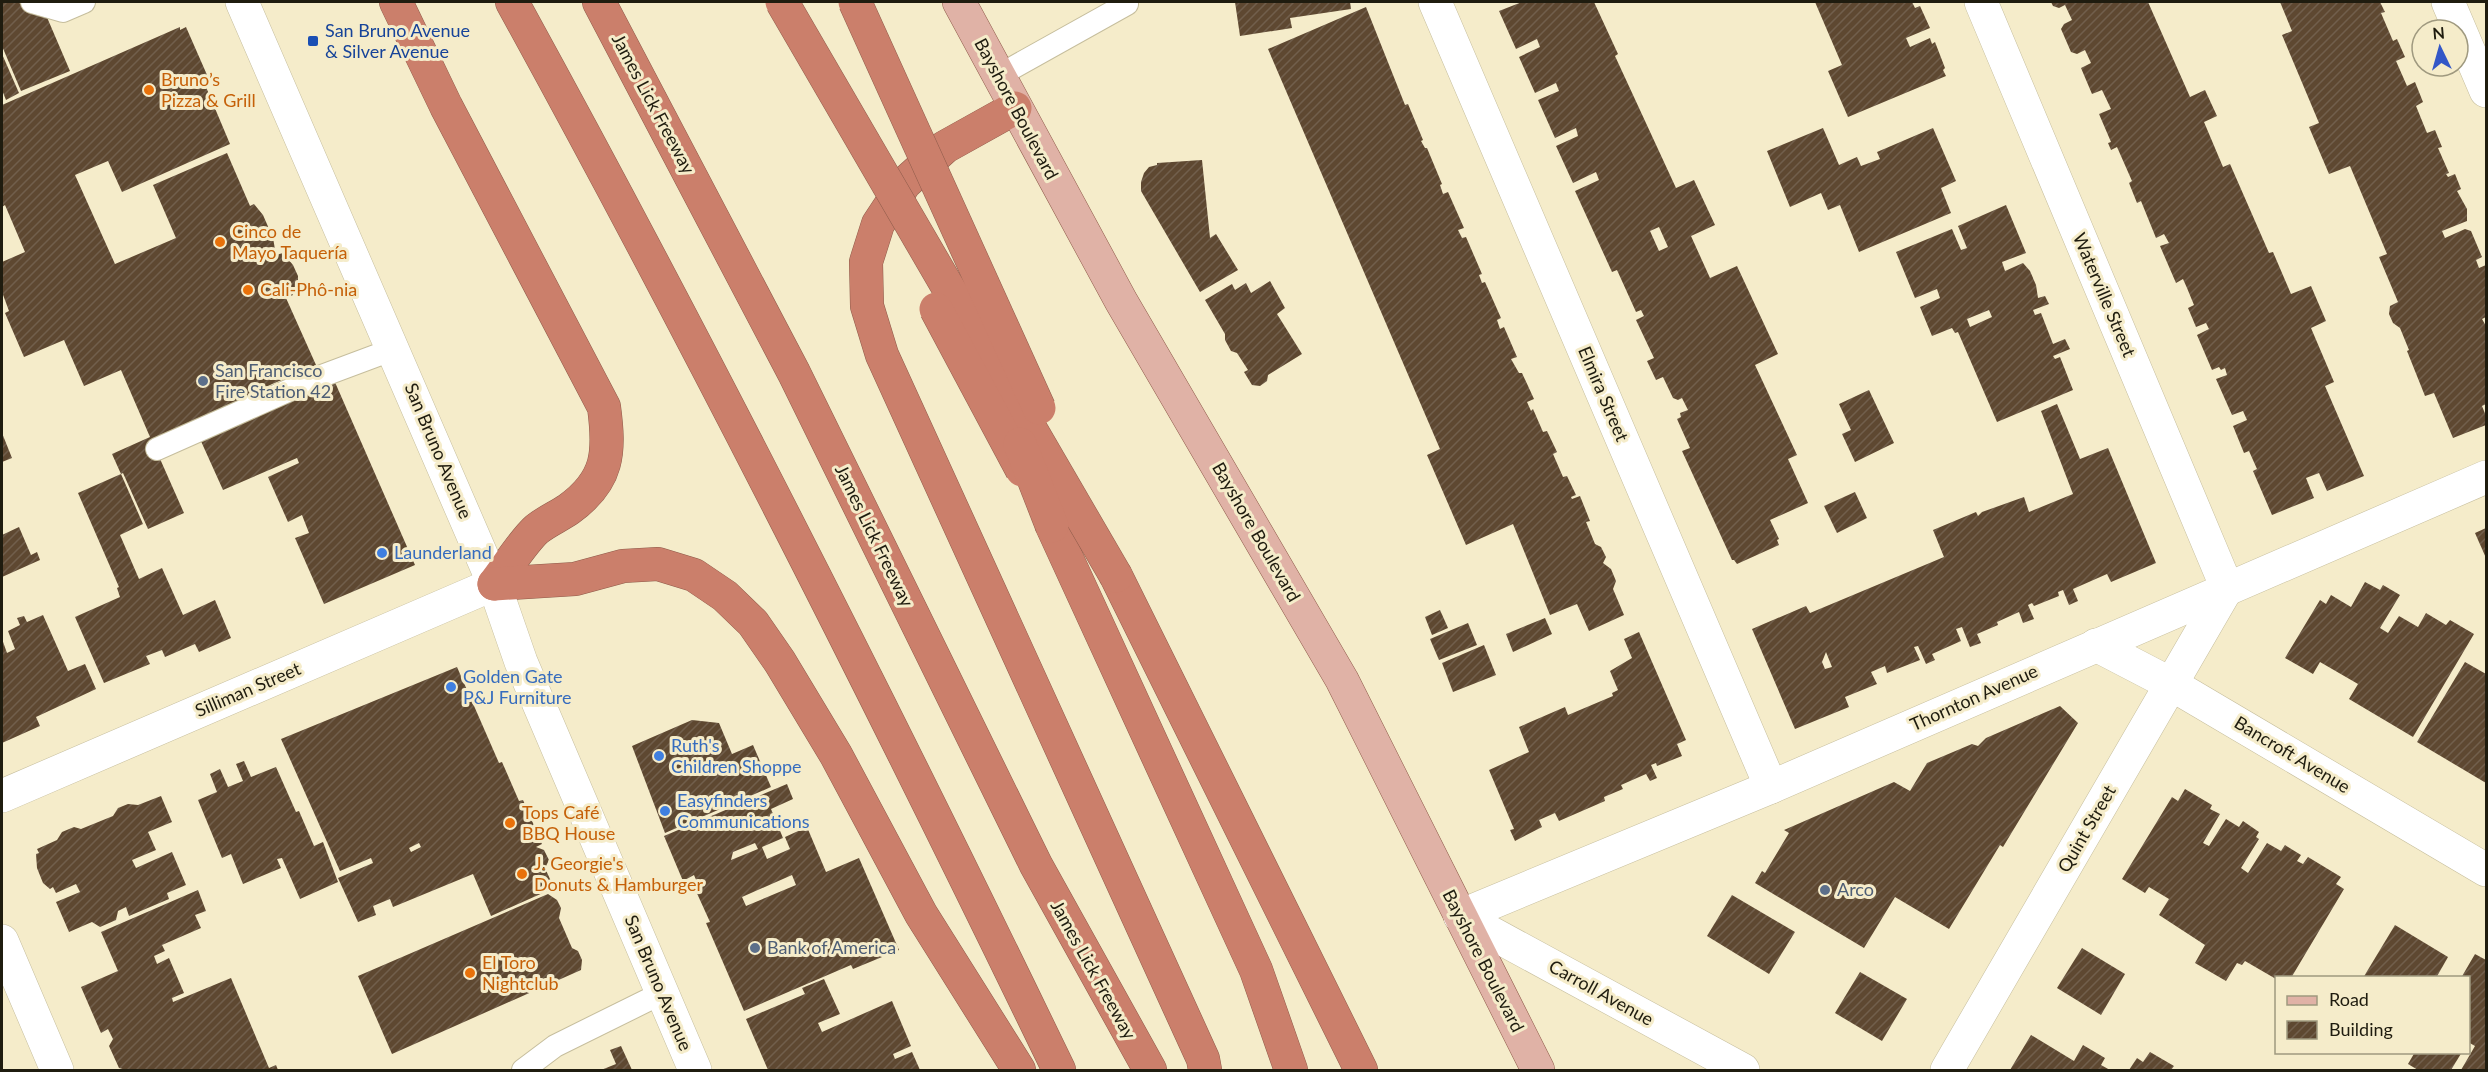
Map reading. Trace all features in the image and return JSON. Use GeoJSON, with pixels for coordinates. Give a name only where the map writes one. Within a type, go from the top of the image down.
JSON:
{"type":"FeatureCollection","features":[{"type":"Feature","properties":{"kind":"highway"},"geometry":{"type":"LineString","coordinates":[[396,2],[446,106],[604,407],[608,440],[606,458],[596,483],[570,508],[536,530],[494,584]]}},
{"type":"Feature","properties":{"kind":"highway"},"geometry":{"type":"LineString","coordinates":[[512,2],[597,156],[733,415],[952,849],[1059,1071]]}},
{"type":"Feature","properties":{"kind":"highway","name":"James Lick Freeway"},"geometry":{"type":"LineString","coordinates":[[599,2],[794,373],[1036,865],[1150,1071]]}},
{"type":"Feature","properties":{"kind":"highway"},"geometry":{"type":"LineString","coordinates":[[774,2],[1052,526],[1256,970],[1291,1071]]}},
{"type":"Feature","properties":{"kind":"highway"},"geometry":{"type":"LineString","coordinates":[[782,2],[1116,576]]}},
{"type":"Feature","properties":{"kind":"highway"},"geometry":{"type":"LineString","coordinates":[[840,2],[904,138],[1052,526]]}},
{"type":"Feature","properties":{"kind":"highway"},"geometry":{"type":"LineString","coordinates":[[855,2],[1116,576],[1361,1071]]}},
{"type":"Feature","properties":{"kind":"highway"},"geometry":{"type":"LineString","coordinates":[[1015,108],[945,147],[905,183],[878,224],[866,262],[867,306],[882,356],[1203,1059],[1205,1071]]}},
{"type":"Feature","properties":{"kind":"highway"},"geometry":{"type":"LineString","coordinates":[[494,584],[575,579],[623,566],[658,564],[694,575],[725,596],[753,623],[780,662],[836,755],[921,914],[1019,1071]]}},
{"type":"Feature","properties":{"kind":"main road","name":"Bayshore Boulevard"},"geometry":{"type":"LineString","coordinates":[[959,2],[1121,301],[1342,680],[1538,1071]]}},
{"type":"Feature","properties":{"kind":"street","name":"San Bruno Avenue"},"geometry":{"type":"LineString","coordinates":[[242,2],[494,584],[521,662],[695,1071]]}},
{"type":"Feature","properties":{"kind":"street","name":"Elmira Street"},"geometry":{"type":"LineString","coordinates":[[1436,2],[1771,787]]}},
{"type":"Feature","properties":{"kind":"street","name":"Waterville Street"},"geometry":{"type":"LineString","coordinates":[[1981,2],[2227,588]]}},
{"type":"Feature","properties":{"kind":"street"},"geometry":{"type":"LineString","coordinates":[[2448,2],[2487,91]]}},
{"type":"Feature","properties":{"kind":"street","name":"Thornton Avenue"},"geometry":{"type":"LineString","coordinates":[[1460,916],[1771,787],[2487,477]]}},
{"type":"Feature","properties":{"kind":"street","name":"Silliman Street"},"geometry":{"type":"LineString","coordinates":[[2,796],[494,584]]}},
{"type":"Feature","properties":{"kind":"street","name":"Quint Street"},"geometry":{"type":"LineString","coordinates":[[1947,1071],[2227,588]]}},
{"type":"Feature","properties":{"kind":"street","name":"Bancroft Avenue"},"geometry":{"type":"LineString","coordinates":[[2096,645],[2171,684],[2487,870]]}},
{"type":"Feature","properties":{"kind":"street","name":"Carroll Avenue"},"geometry":{"type":"LineString","coordinates":[[1460,916],[1743,1071]]}},
{"type":"Feature","properties":{"kind":"street"},"geometry":{"type":"LineString","coordinates":[[2,941],[57,1071]]}},
{"type":"Feature","properties":{"kind":"lane"},"geometry":{"type":"LineString","coordinates":[[32,2],[63,11],[84,2]]}},
{"type":"Feature","properties":{"kind":"lane"},"geometry":{"type":"LineString","coordinates":[[998,76],[1126,2]]}},
{"type":"Feature","properties":{"kind":"lane"},"geometry":{"type":"LineString","coordinates":[[157,449],[319,377],[394,349]]}},
{"type":"Feature","properties":{"kind":"lane"},"geometry":{"type":"LineString","coordinates":[[523,1071],[555,1046],[662,993]]}},
{"type":"Feature","properties":{"kind":"building"},"geometry":{"type":"Polygon","coordinates":[[[2,2],[18,2],[32,13],[46,15],[70,71],[21,91],[2,46],[2,2]]]}},
{"type":"Feature","properties":{"kind":"building"},"geometry":{"type":"Polygon","coordinates":[[[1235,2],[1350,2],[1351,9],[1290,18],[1292,28],[1240,36],[1235,2]]]}},
{"type":"Feature","properties":{"kind":"building"},"geometry":{"type":"Polygon","coordinates":[[[1522,2],[1594,2],[1618,54],[1615,56],[1676,188],[1694,180],[1715,225],[1691,236],[1710,278],[1737,266],[1778,354],[1755,365],[1797,455],[1788,459],[1808,503],[1770,520],[1779,539],[1777,540],[1779,545],[1737,564],[1732,560],[1682,451],[1690,448],[1677,419],[1681,417],[1680,413],[1688,410],[1682,398],[1678,400],[1673,398],[1663,377],[1656,380],[1647,361],[1654,358],[1636,320],[1644,316],[1641,310],[1636,312],[1617,270],[1612,272],[1575,191],[1599,180],[1596,172],[1573,183],[1556,146],[1578,136],[1576,128],[1555,138],[1538,100],[1559,91],[1556,83],[1535,93],[1519,57],[1540,47],[1537,39],[1516,49],[1499,11],[1522,2]],[[1659,227],[1650,231],[1659,251],[1668,247],[1659,227]]]}},
{"type":"Feature","properties":{"kind":"building"},"geometry":{"type":"Polygon","coordinates":[[[1815,2],[1912,2],[1915,8],[1920,6],[1930,28],[1906,38],[1910,47],[1930,38],[1932,44],[1935,42],[1946,76],[1848,117],[1828,71],[1842,65],[1815,2]]]}},
{"type":"Feature","properties":{"kind":"building"},"geometry":{"type":"Polygon","coordinates":[[[2051,2],[2148,2],[2190,97],[2205,90],[2217,116],[2204,122],[2223,167],[2230,164],[2269,253],[2273,252],[2291,294],[2311,286],[2326,321],[2311,328],[2334,382],[2325,386],[2364,476],[2327,491],[2319,473],[2306,478],[2314,498],[2272,515],[2253,471],[2257,469],[2249,451],[2244,453],[2233,426],[2247,420],[2243,411],[2232,415],[2216,379],[2227,375],[2225,368],[2221,370],[2219,367],[2212,370],[2197,335],[2209,329],[2206,323],[2196,327],[2188,308],[2194,305],[2183,279],[2176,283],[2160,246],[2169,243],[2164,234],[2156,238],[2141,201],[2137,203],[2129,183],[2132,181],[2117,147],[2111,150],[2108,143],[2111,142],[2099,114],[2111,109],[2102,90],[2092,94],[2081,68],[2091,63],[2085,50],[2077,54],[2071,52],[2061,29],[2064,24],[2072,20],[2065,5],[2059,8],[2053,6],[2051,2]]]}},
{"type":"Feature","properties":{"kind":"building"},"geometry":{"type":"Polygon","coordinates":[[[2280,2],[2380,2],[2385,12],[2381,13],[2393,41],[2397,39],[2405,57],[2396,61],[2407,86],[2415,82],[2423,102],[2416,106],[2427,133],[2435,130],[2442,147],[2438,148],[2449,173],[2446,174],[2448,177],[2455,174],[2461,189],[2457,191],[2467,209],[2467,221],[2442,231],[2445,238],[2465,229],[2471,231],[2482,257],[2476,260],[2479,268],[2486,265],[2486,317],[2482,319],[2486,326],[2486,404],[2482,406],[2486,416],[2486,425],[2453,438],[2434,393],[2425,396],[2400,328],[2393,323],[2389,314],[2390,306],[2398,302],[2379,257],[2387,254],[2350,166],[2329,174],[2309,127],[2319,123],[2282,35],[2292,31],[2280,2]]]}},
{"type":"Feature","properties":{"kind":"building"},"geometry":{"type":"Polygon","coordinates":[[[1366,7],[1405,105],[1408,104],[1423,140],[1421,141],[1427,148],[1442,184],[1440,185],[1443,194],[1448,192],[1464,228],[1458,230],[1462,238],[1466,237],[1482,274],[1479,275],[1482,283],[1485,282],[1501,318],[1497,320],[1500,329],[1504,327],[1517,357],[1511,359],[1519,373],[1522,373],[1534,399],[1527,402],[1531,411],[1533,409],[1543,432],[1547,431],[1557,452],[1553,454],[1563,477],[1567,476],[1576,495],[1571,497],[1572,499],[1580,496],[1590,521],[1586,522],[1595,544],[1601,547],[1606,557],[1603,563],[1611,569],[1616,581],[1613,589],[1624,615],[1589,631],[1577,604],[1550,615],[1513,524],[1466,545],[1427,455],[1440,449],[1268,49],[1366,7]]]}},
{"type":"Feature","properties":{"kind":"building"},"geometry":{"type":"Polygon","coordinates":[[[180,27],[180,30],[186,27],[211,84],[206,87],[230,144],[122,192],[108,161],[75,175],[115,264],[176,238],[153,185],[227,153],[250,206],[254,204],[263,215],[273,238],[276,255],[283,253],[293,265],[298,276],[298,288],[292,291],[293,295],[286,298],[316,365],[254,392],[258,402],[153,443],[184,513],[148,529],[112,454],[150,437],[121,370],[84,386],[64,340],[24,357],[5,313],[9,311],[2,292],[2,262],[25,252],[5,205],[2,207],[2,105],[180,27]]]}},
{"type":"Feature","properties":{"kind":"building"},"geometry":{"type":"Polygon","coordinates":[[[2,54],[19,93],[6,100],[2,90],[2,54]]]}},
{"type":"Feature","properties":{"kind":"building"},"geometry":{"type":"Polygon","coordinates":[[[1823,128],[1839,165],[1857,157],[1861,166],[1880,159],[1877,152],[1933,128],[1956,181],[1941,188],[1951,213],[1859,252],[1840,205],[1828,210],[1821,193],[1790,207],[1767,151],[1823,128]]]}},
{"type":"Feature","properties":{"kind":"building"},"geometry":{"type":"Polygon","coordinates":[[[1202,160],[1210,238],[1216,234],[1238,270],[1200,292],[1141,191],[1141,182],[1149,167],[1157,163],[1202,160]]]}},
{"type":"Feature","properties":{"kind":"building"},"geometry":{"type":"Polygon","coordinates":[[[2006,205],[2026,253],[2002,262],[2005,271],[2023,263],[2030,271],[2036,285],[2038,298],[2045,296],[2049,304],[2033,310],[2035,315],[2041,313],[2053,344],[2065,339],[2070,349],[2053,356],[2055,359],[2060,357],[2073,390],[1997,422],[1958,332],[1955,333],[1952,328],[1932,336],[1920,307],[1940,298],[1937,289],[1915,298],[1896,252],[1952,229],[1961,250],[1967,248],[1958,226],[2006,205]],[[1989,310],[1967,319],[1970,327],[1992,317],[1989,310]]]}},
{"type":"Feature","properties":{"kind":"building"},"geometry":{"type":"Polygon","coordinates":[[[1270,281],[1285,308],[1277,314],[1302,354],[1268,375],[1267,381],[1260,386],[1252,385],[1244,372],[1248,370],[1237,353],[1231,351],[1225,340],[1225,334],[1205,300],[1232,284],[1235,290],[1246,283],[1251,293],[1270,281]]]}},
{"type":"Feature","properties":{"kind":"building"},"geometry":{"type":"Polygon","coordinates":[[[334,380],[415,565],[324,604],[295,538],[309,533],[302,515],[288,522],[268,477],[299,463],[297,458],[223,490],[200,439],[334,380]]]}},
{"type":"Feature","properties":{"kind":"building"},"geometry":{"type":"Polygon","coordinates":[[[1869,390],[1894,443],[1855,462],[1842,434],[1851,430],[1839,404],[1869,390]]]}},
{"type":"Feature","properties":{"kind":"building"},"geometry":{"type":"Polygon","coordinates":[[[2057,404],[2080,459],[2108,448],[2156,563],[2111,582],[2107,574],[2073,589],[2078,601],[2069,605],[2063,590],[2058,592],[2059,596],[2034,606],[2032,603],[2028,605],[2034,619],[2023,623],[2019,612],[1977,634],[1981,643],[1970,647],[1962,627],[1956,629],[1961,641],[1932,654],[1935,660],[1926,664],[1918,646],[1914,647],[1920,660],[1887,673],[1885,666],[1871,672],[1877,684],[1845,697],[1849,707],[1795,729],[1752,629],[1806,606],[1810,613],[1944,557],[1933,530],[1976,512],[1978,516],[1982,512],[2024,497],[2029,512],[2073,494],[2041,411],[2057,404]],[[1826,652],[1822,662],[1825,669],[1832,667],[1826,652]]]}},
{"type":"Feature","properties":{"kind":"building"},"geometry":{"type":"Polygon","coordinates":[[[2,433],[12,458],[2,462],[2,433]]]}},
{"type":"Feature","properties":{"kind":"building"},"geometry":{"type":"Polygon","coordinates":[[[121,474],[143,524],[120,535],[139,579],[162,568],[183,615],[215,600],[231,638],[199,652],[195,644],[165,657],[162,650],[146,656],[150,664],[104,683],[75,617],[120,597],[117,588],[119,587],[78,493],[121,474]]]}},
{"type":"Feature","properties":{"kind":"building"},"geometry":{"type":"Polygon","coordinates":[[[1855,492],[1867,518],[1837,533],[1824,506],[1855,492]]]}},
{"type":"Feature","properties":{"kind":"building"},"geometry":{"type":"Polygon","coordinates":[[[19,527],[31,555],[37,552],[40,560],[2,577],[2,535],[19,527]]]}},
{"type":"Feature","properties":{"kind":"building"},"geometry":{"type":"Polygon","coordinates":[[[2486,528],[2486,558],[2475,533],[2486,528]]]}},
{"type":"Feature","properties":{"kind":"building"},"geometry":{"type":"Polygon","coordinates":[[[2365,582],[2380,590],[2383,585],[2400,595],[2380,628],[2388,633],[2399,616],[2418,627],[2426,613],[2446,625],[2450,620],[2474,634],[2413,737],[2349,699],[2358,684],[2320,662],[2313,674],[2285,658],[2320,600],[2326,604],[2331,595],[2351,607],[2365,582]]]}},
{"type":"Feature","properties":{"kind":"building"},"geometry":{"type":"Polygon","coordinates":[[[1440,610],[1448,628],[1432,635],[1425,617],[1440,610]]]}},
{"type":"Feature","properties":{"kind":"building"},"geometry":{"type":"Polygon","coordinates":[[[43,615],[68,671],[85,664],[96,689],[36,717],[40,726],[2,743],[2,639],[7,653],[15,649],[8,631],[20,625],[17,618],[24,616],[27,622],[43,615]]]}},
{"type":"Feature","properties":{"kind":"building"},"geometry":{"type":"Polygon","coordinates":[[[1545,618],[1552,634],[1513,652],[1506,634],[1545,618]]]}},
{"type":"Feature","properties":{"kind":"building"},"geometry":{"type":"Polygon","coordinates":[[[1468,623],[1477,645],[1439,660],[1430,639],[1468,623]]]}},
{"type":"Feature","properties":{"kind":"building"},"geometry":{"type":"Polygon","coordinates":[[[1639,632],[1686,740],[1677,744],[1682,756],[1657,766],[1656,763],[1651,765],[1657,778],[1650,781],[1646,774],[1621,785],[1623,789],[1604,797],[1605,801],[1559,821],[1555,813],[1539,820],[1542,827],[1515,841],[1510,830],[1514,829],[1489,770],[1529,752],[1519,727],[1565,707],[1568,715],[1613,696],[1612,693],[1618,690],[1610,671],[1632,658],[1624,639],[1639,632]]]}},
{"type":"Feature","properties":{"kind":"building"},"geometry":{"type":"Polygon","coordinates":[[[1484,645],[1496,675],[1453,692],[1442,663],[1484,645]]]}},
{"type":"Feature","properties":{"kind":"building"},"geometry":{"type":"Polygon","coordinates":[[[2465,662],[2486,674],[2486,783],[2417,742],[2465,662]]]}},
{"type":"Feature","properties":{"kind":"building"},"geometry":{"type":"Polygon","coordinates":[[[457,667],[499,763],[502,762],[519,801],[523,800],[542,844],[536,847],[544,850],[549,860],[545,868],[554,888],[491,916],[473,874],[393,907],[390,899],[373,906],[376,915],[358,922],[338,878],[373,863],[371,858],[340,871],[281,739],[457,667]],[[419,843],[409,848],[411,852],[421,847],[419,843]]]}},
{"type":"Feature","properties":{"kind":"building"},"geometry":{"type":"Polygon","coordinates":[[[2060,706],[2078,723],[2003,847],[2000,845],[1949,929],[1895,897],[1864,948],[1755,883],[1762,871],[1765,873],[1789,833],[1784,830],[1894,782],[1910,791],[1927,763],[1972,744],[1978,746],[1986,738],[2060,706]]]}},
{"type":"Feature","properties":{"kind":"building"},"geometry":{"type":"Polygon","coordinates":[[[692,720],[719,723],[732,754],[753,745],[771,787],[665,833],[632,746],[692,720]]]}},
{"type":"Feature","properties":{"kind":"building"},"geometry":{"type":"Polygon","coordinates":[[[244,761],[251,777],[276,767],[314,846],[323,842],[338,882],[300,899],[282,858],[277,859],[281,868],[243,884],[231,854],[222,858],[198,800],[217,792],[210,774],[220,769],[228,787],[243,781],[236,764],[244,761]]]}},
{"type":"Feature","properties":{"kind":"building"},"geometry":{"type":"Polygon","coordinates":[[[787,784],[793,799],[771,809],[783,838],[762,847],[767,859],[790,849],[785,837],[807,827],[826,872],[859,858],[899,950],[853,969],[851,965],[744,1011],[706,923],[710,922],[695,889],[699,887],[694,875],[683,881],[664,836],[787,784]],[[755,843],[733,852],[731,860],[758,849],[755,843]],[[792,875],[742,897],[746,906],[796,885],[792,875]]]}},
{"type":"Feature","properties":{"kind":"building"},"geometry":{"type":"Polygon","coordinates":[[[2185,789],[2212,805],[2210,809],[2220,814],[2203,843],[2209,846],[2226,819],[2239,827],[2243,821],[2259,832],[2256,837],[2259,839],[2241,868],[2248,873],[2267,843],[2281,851],[2285,845],[2301,855],[2297,861],[2303,864],[2308,857],[2341,877],[2336,884],[2344,889],[2292,976],[2275,976],[2275,978],[2245,961],[2242,965],[2237,963],[2226,981],[2195,963],[2205,945],[2159,915],[2169,899],[2149,887],[2145,893],[2122,879],[2172,797],[2178,801],[2185,789]]]}},
{"type":"Feature","properties":{"kind":"building"},"geometry":{"type":"Polygon","coordinates":[[[161,796],[172,822],[148,832],[156,850],[132,860],[136,868],[172,852],[186,885],[167,893],[169,899],[129,916],[126,907],[118,911],[116,920],[100,927],[92,922],[69,932],[56,902],[80,892],[76,884],[56,893],[53,887],[50,889],[43,883],[37,868],[36,854],[39,853],[37,849],[57,840],[62,832],[74,827],[81,829],[113,816],[118,808],[128,804],[138,805],[161,796]]]}},
{"type":"Feature","properties":{"kind":"building"},"geometry":{"type":"Polygon","coordinates":[[[198,890],[206,911],[195,915],[201,928],[162,945],[165,951],[154,956],[157,964],[169,958],[184,993],[172,998],[173,1002],[231,978],[269,1068],[276,1065],[278,1070],[126,1070],[119,1068],[109,1046],[113,1039],[108,1029],[101,1033],[81,987],[118,971],[101,932],[198,890]]]}},
{"type":"Feature","properties":{"kind":"building","name":"El Toro Nightclub"},"geometry":{"type":"Polygon","coordinates":[[[548,894],[557,900],[561,908],[559,918],[572,948],[578,951],[582,960],[581,970],[392,1054],[358,976],[548,894]]]}},
{"type":"Feature","properties":{"kind":"building"},"geometry":{"type":"Polygon","coordinates":[[[1732,895],[1795,932],[1769,974],[1707,936],[1732,895]]]}},
{"type":"Feature","properties":{"kind":"building"},"geometry":{"type":"Polygon","coordinates":[[[2395,925],[2448,957],[2437,976],[2364,976],[2395,925]]]}},
{"type":"Feature","properties":{"kind":"building"},"geometry":{"type":"Polygon","coordinates":[[[2082,948],[2125,974],[2101,1015],[2057,988],[2082,948]]]}},
{"type":"Feature","properties":{"kind":"building"},"geometry":{"type":"Polygon","coordinates":[[[2475,954],[2486,960],[2486,1070],[2461,1070],[2475,1046],[2470,1043],[2470,976],[2462,976],[2475,954]]]}},
{"type":"Feature","properties":{"kind":"building"},"geometry":{"type":"Polygon","coordinates":[[[1860,972],[1907,999],[1882,1041],[1835,1013],[1860,972]]]}},
{"type":"Feature","properties":{"kind":"building"},"geometry":{"type":"Polygon","coordinates":[[[824,979],[840,1014],[818,1023],[822,1032],[892,1001],[911,1046],[893,1054],[895,1059],[912,1052],[920,1070],[768,1070],[746,1019],[805,994],[802,988],[824,979]]]}},
{"type":"Feature","properties":{"kind":"building"},"geometry":{"type":"Polygon","coordinates":[[[2031,1035],[2074,1061],[2083,1045],[2105,1058],[2101,1065],[2110,1070],[2010,1070],[2031,1035]]]}},
{"type":"Feature","properties":{"kind":"building"},"geometry":{"type":"Polygon","coordinates":[[[621,1046],[632,1070],[601,1070],[616,1064],[610,1050],[621,1046]]]}},
{"type":"Feature","properties":{"kind":"building"},"geometry":{"type":"Polygon","coordinates":[[[2150,1052],[2174,1066],[2171,1070],[2129,1070],[2137,1058],[2143,1062],[2150,1052]]]}},
{"type":"Feature","properties":{"kind":"building"},"geometry":{"type":"Polygon","coordinates":[[[2414,1054],[2461,1054],[2451,1070],[2418,1070],[2408,1064],[2414,1054]]]}},
{"type":"Feature","properties":{"kind":"place","name":"San Bruno Avenue & Silver Avenue"},"geometry":{"type":"Point","coordinates":[313,41]}},
{"type":"Feature","properties":{"kind":"place","name":"Bruno’s Pizza & Grill"},"geometry":{"type":"Point","coordinates":[149,90]}},
{"type":"Feature","properties":{"kind":"place","name":"Cinco de Mayo Taquería"},"geometry":{"type":"Point","coordinates":[220,242]}},
{"type":"Feature","properties":{"kind":"place","name":"Cali-Phô-nia"},"geometry":{"type":"Point","coordinates":[248,290]}},
{"type":"Feature","properties":{"kind":"place","name":"San Francisco Fire Station 42"},"geometry":{"type":"Point","coordinates":[203,381]}},
{"type":"Feature","properties":{"kind":"place","name":"Launderland"},"geometry":{"type":"Point","coordinates":[382,553]}},
{"type":"Feature","properties":{"kind":"place","name":"Golden Gate P&J Furniture"},"geometry":{"type":"Point","coordinates":[451,687]}},
{"type":"Feature","properties":{"kind":"place","name":"Ruth's Children Shoppe"},"geometry":{"type":"Point","coordinates":[659,756]}},
{"type":"Feature","properties":{"kind":"place","name":"Easyfinders Communications"},"geometry":{"type":"Point","coordinates":[665,811]}},
{"type":"Feature","properties":{"kind":"place","name":"Tops Café BBQ House"},"geometry":{"type":"Point","coordinates":[510,823]}},
{"type":"Feature","properties":{"kind":"place","name":"J. Georgie's Donuts & Hamburger"},"geometry":{"type":"Point","coordinates":[522,874]}},
{"type":"Feature","properties":{"kind":"place","name":"Arco"},"geometry":{"type":"Point","coordinates":[1825,890]}},
{"type":"Feature","properties":{"kind":"place","name":"Bank of America"},"geometry":{"type":"Point","coordinates":[755,948]}},
{"type":"Feature","properties":{"kind":"place","name":"El Toro Nightclub"},"geometry":{"type":"Point","coordinates":[470,973]}}]}
